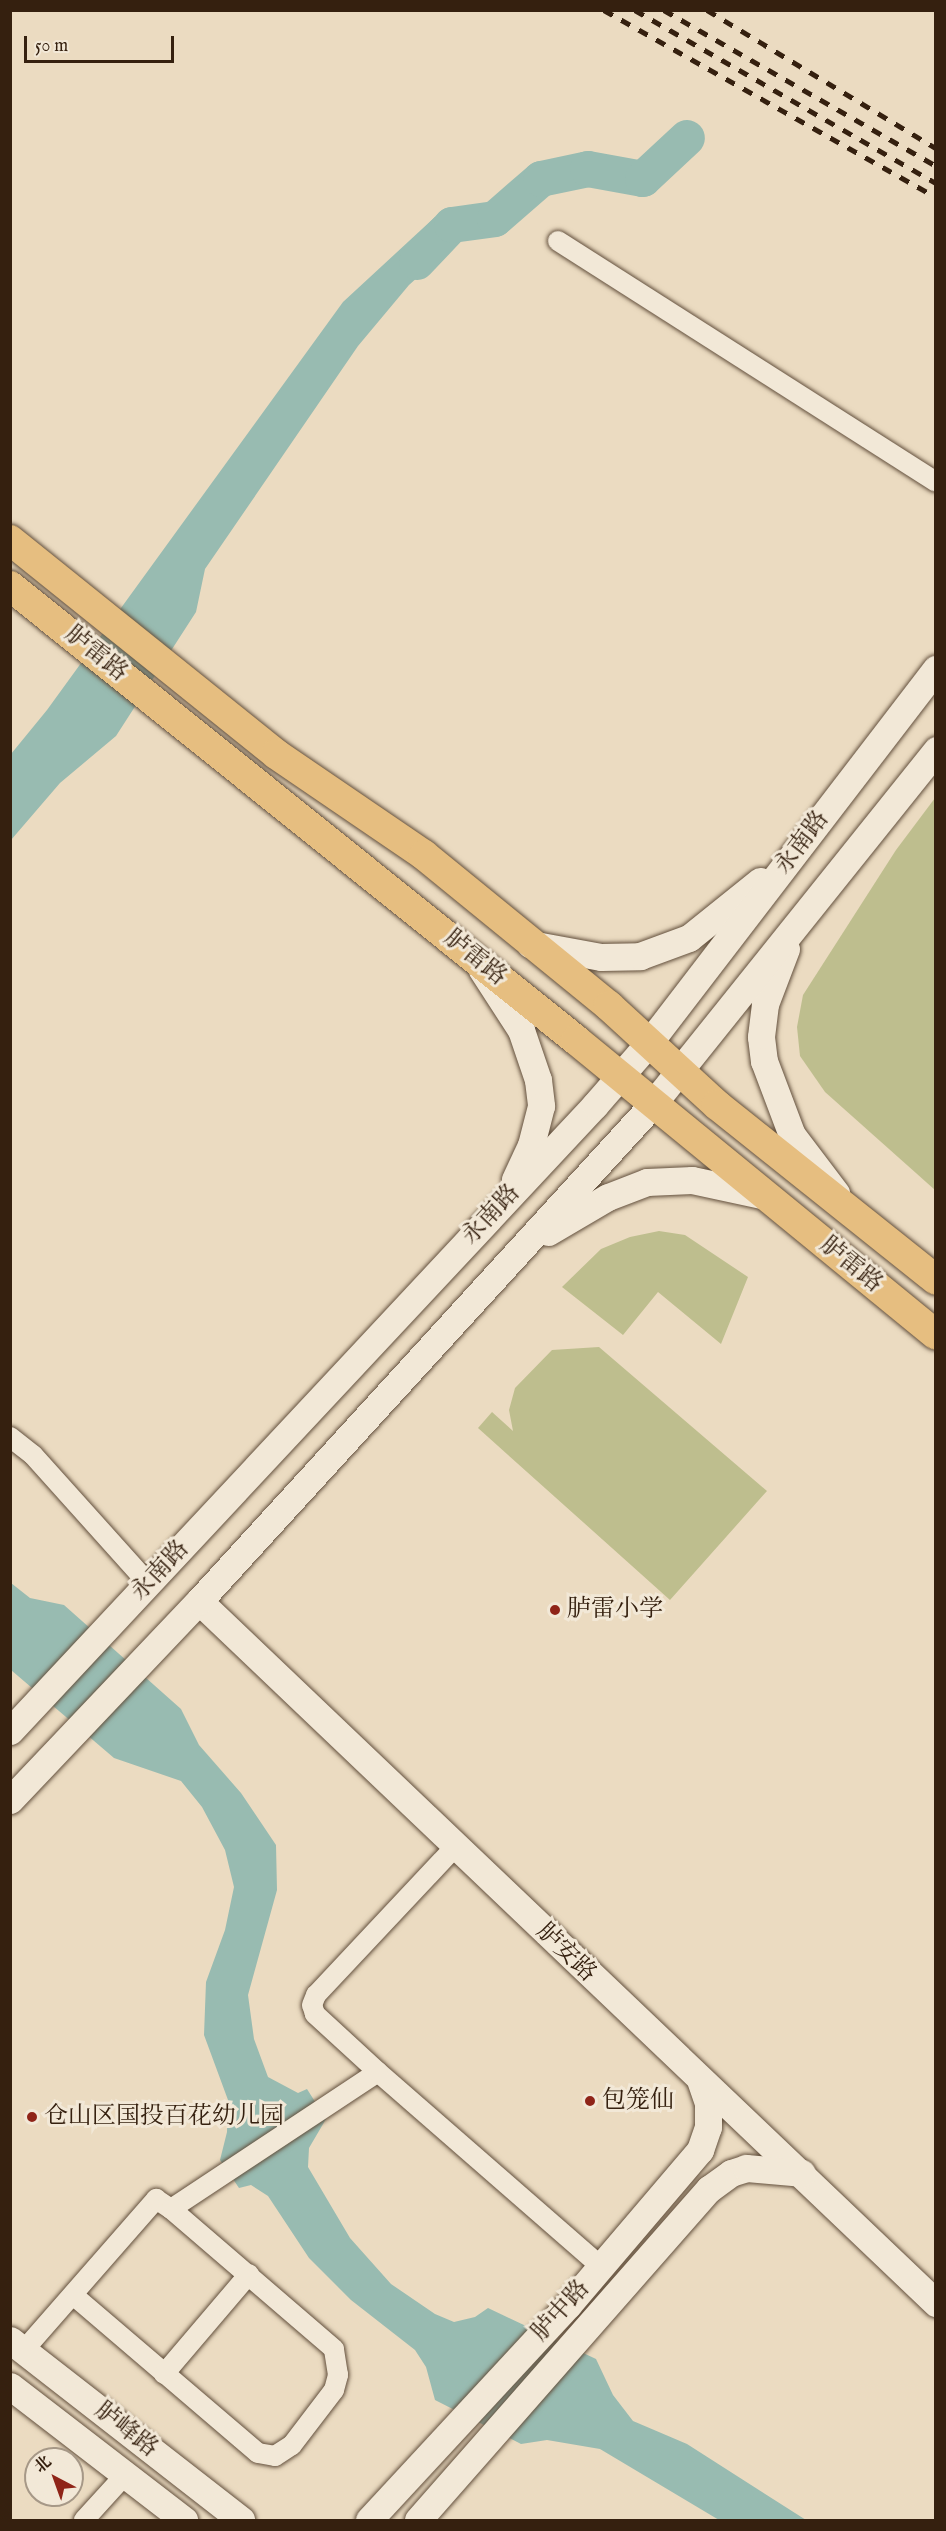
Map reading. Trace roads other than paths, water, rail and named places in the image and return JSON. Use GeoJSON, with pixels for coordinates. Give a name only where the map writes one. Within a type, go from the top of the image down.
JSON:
{"type":"FeatureCollection","features":[{"type":"Feature","properties":{"kind":"main road","name":"胪雷路"},"geometry":{"type":"LineString","coordinates":[[10,540],[276,754],[424,855],[530,944],[609,1006],[679,1071],[855,1217],[936,1280]]}},
{"type":"Feature","properties":{"kind":"main road","name":"胪雷路"},"geometry":{"type":"LineString","coordinates":[[10,586],[473,956],[652,1105],[936,1335]]}},
{"type":"Feature","properties":{"kind":"main road","name":"永南路"},"geometry":{"type":"LineString","coordinates":[[15,1726],[505,1201],[648,1044],[936,669]]}},
{"type":"Feature","properties":{"kind":"main road"},"geometry":{"type":"LineString","coordinates":[[10,1800],[199,1601],[652,1105],[936,750]]}},
{"type":"Feature","properties":{"kind":"main road"},"geometry":{"type":"LineString","coordinates":[[530,944],[601,957],[640,956],[689,938],[791,856]]}},
{"type":"Feature","properties":{"kind":"main road"},"geometry":{"type":"LineString","coordinates":[[799,920],[765,1004],[761,1037],[764,1061],[792,1135],[855,1217]]}},
{"type":"Feature","properties":{"kind":"main road"},"geometry":{"type":"LineString","coordinates":[[473,956],[521,1029],[538,1080],[541,1106],[531,1145],[505,1201]]}},
{"type":"Feature","properties":{"kind":"main road"},"geometry":{"type":"LineString","coordinates":[[515,1255],[562,1223],[648,1182],[692,1180],[767,1196]]}},
{"type":"Feature","properties":{"kind":"main road","name":"胪安路"},"geometry":{"type":"LineString","coordinates":[[199,1601],[936,2303]]}},
{"type":"Feature","properties":{"kind":"main road","name":"胪中路"},"geometry":{"type":"LineString","coordinates":[[369,2520],[559,2315],[700,2150],[708,2127],[708,2103],[700,2080]]}},
{"type":"Feature","properties":{"kind":"main road","name":"胪中路"},"geometry":{"type":"LineString","coordinates":[[418,2520],[691,2207],[719,2180],[746,2168],[802,2173]]}},
{"type":"Feature","properties":{"kind":"main road","name":"胪峰路"},"geometry":{"type":"LineString","coordinates":[[17,2345],[241,2520]]}},
{"type":"Feature","properties":{"kind":"main road","name":"胪峰路"},"geometry":{"type":"LineString","coordinates":[[10,2386],[184,2520]]}},
{"type":"Feature","properties":{"kind":"street"},"geometry":{"type":"LineString","coordinates":[[558,241],[936,482]]}},
{"type":"Feature","properties":{"kind":"street"},"geometry":{"type":"LineString","coordinates":[[10,1437],[33,1455],[148,1583]]}},
{"type":"Feature","properties":{"kind":"street"},"geometry":{"type":"LineString","coordinates":[[455,1847],[316,1995],[312,2005],[315,2014],[600,2266]]}},
{"type":"Feature","properties":{"kind":"street"},"geometry":{"type":"LineString","coordinates":[[171,2209],[222,2173],[378,2072]]}},
{"type":"Feature","properties":{"kind":"street"},"geometry":{"type":"LineString","coordinates":[[17,2345],[73,2295],[156,2199],[320,2333],[338,2360],[334,2390],[292,2445],[275,2456],[258,2453],[73,2295]]}},
{"type":"Feature","properties":{"kind":"street"},"geometry":{"type":"LineString","coordinates":[[164,2374],[249,2274]]}},
{"type":"Feature","properties":{"kind":"street"},"geometry":{"type":"LineString","coordinates":[[84,2520],[125,2475]]}},
{"type":"Feature","properties":{"kind":"water"},"geometry":{"type":"Polygon","coordinates":[[[435,217],[467,233],[409,285],[358,346],[205,569],[196,612],[116,736],[60,783],[11,840],[11,754],[47,710],[343,302],[435,217]]]}},
{"type":"Feature","properties":{"kind":"water"},"geometry":{"type":"Polygon","coordinates":[[[11,1583],[30,1598],[64,1605],[181,1709],[199,1745],[241,1793],[276,1845],[277,1890],[248,1995],[254,2039],[268,2077],[298,2093],[307,2089],[326,2119],[309,2148],[308,2167],[350,2238],[391,2284],[435,2314],[454,2322],[475,2317],[488,2308],[596,2359],[613,2395],[633,2421],[687,2444],[806,2520],[719,2520],[600,2449],[547,2440],[521,2444],[435,2400],[426,2367],[415,2350],[351,2300],[309,2258],[268,2196],[251,2185],[239,2188],[220,2160],[227,2132],[228,2100],[204,2035],[206,1982],[225,1930],[234,1887],[225,1850],[202,1807],[181,1781],[114,1758],[11,1670],[11,1583]]]}},
{"type":"Feature","properties":{"kind":"waterway"},"geometry":{"type":"LineString","coordinates":[[417,262],[452,225],[495,219],[541,179],[588,169],[643,179],[687,138]]}},
{"type":"Feature","properties":{"kind":"railway"},"geometry":{"type":"LineString","coordinates":[[604,10],[936,197]]}},
{"type":"Feature","properties":{"kind":"railway"},"geometry":{"type":"LineString","coordinates":[[635,10],[936,183]]}},
{"type":"Feature","properties":{"kind":"railway"},"geometry":{"type":"LineString","coordinates":[[664,10],[936,166]]}},
{"type":"Feature","properties":{"kind":"railway"},"geometry":{"type":"LineString","coordinates":[[707,10],[936,148]]}},
{"type":"Feature","properties":{"kind":"place","name":"胪雷小学"},"geometry":{"type":"Point","coordinates":[555,1610]}},
{"type":"Feature","properties":{"kind":"place","name":"包笼仙"},"geometry":{"type":"Point","coordinates":[590,2101]}},
{"type":"Feature","properties":{"kind":"place","name":"仓山区国投百花幼儿园"},"geometry":{"type":"Point","coordinates":[32,2117]}}]}
